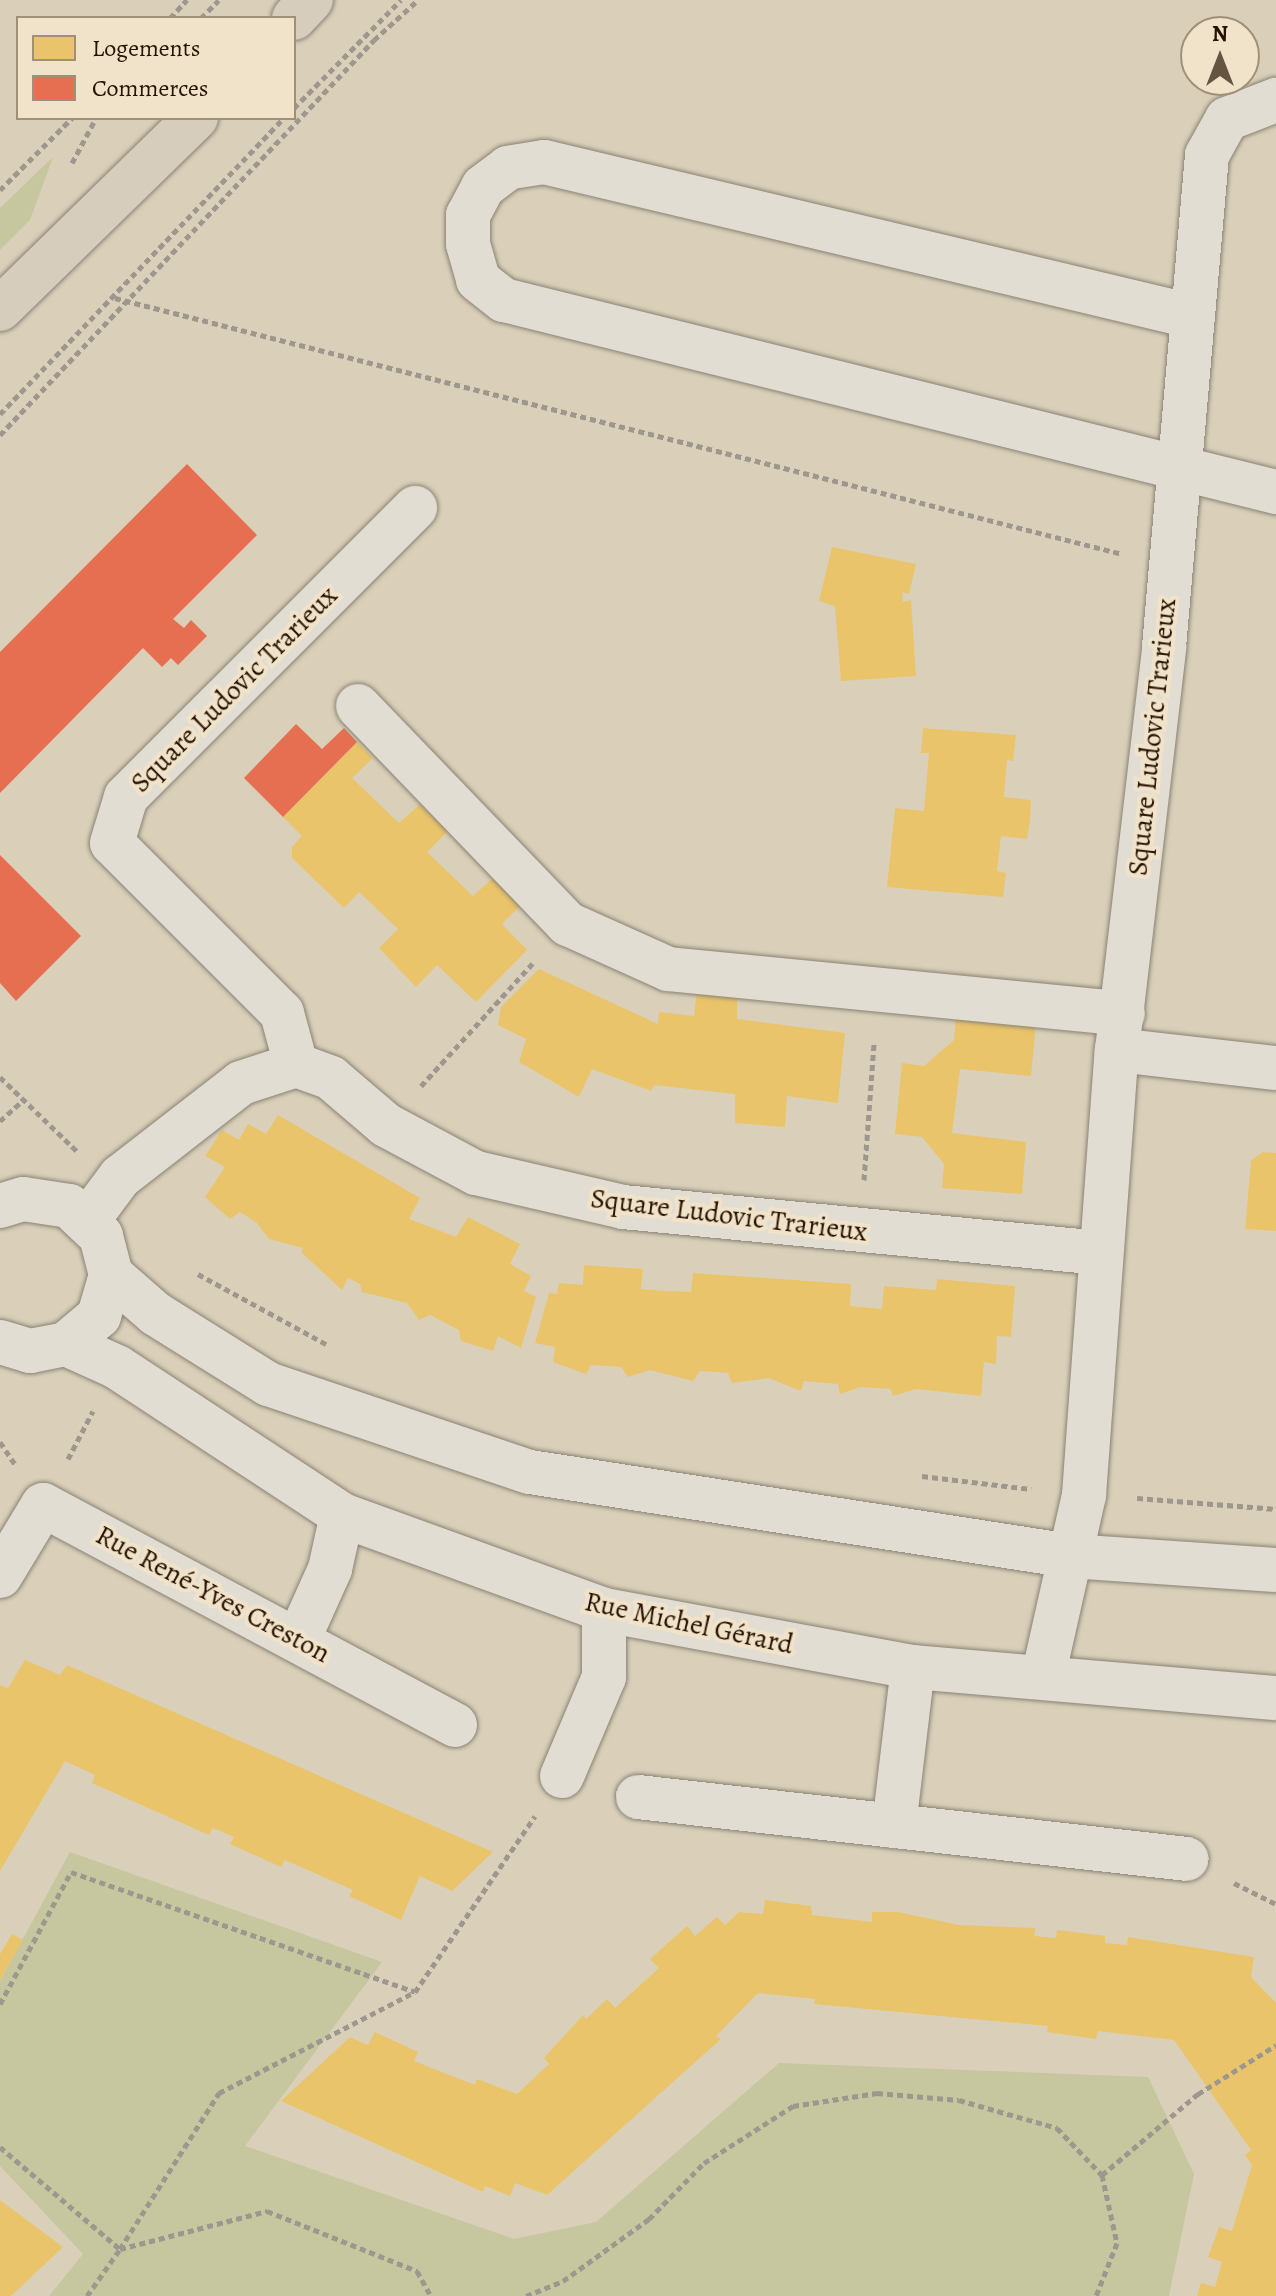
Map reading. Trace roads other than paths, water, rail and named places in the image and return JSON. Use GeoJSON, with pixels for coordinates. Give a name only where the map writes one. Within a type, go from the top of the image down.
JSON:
{"type":"FeatureCollection","features":[{"type":"Feature","properties":{"kind":"main road"},"geometry":{"type":"LineString","coordinates":[[296,16],[311,0]]}},
{"type":"Feature","properties":{"kind":"main road"},"geometry":{"type":"LineString","coordinates":[[0,309],[78,238],[194,120]]}},
{"type":"Feature","properties":{"kind":"main road"},"geometry":{"type":"LineString","coordinates":[[0,339],[78,238]]}},
{"type":"Feature","properties":{"kind":"street","name":"Square Ludovic Trarieux"},"geometry":{"type":"LineString","coordinates":[[1043,1677],[1084,1495],[1100,1253],[1169,566],[1202,190],[1215,133],[1227,119],[1276,100]]}},
{"type":"Feature","properties":{"kind":"street"},"geometry":{"type":"LineString","coordinates":[[1191,316],[544,162],[508,168],[483,187],[468,215],[468,244],[478,280],[504,300],[1178,471],[1276,492]]}},
{"type":"Feature","properties":{"kind":"street","name":"Square Ludovic Trarieux"},"geometry":{"type":"LineString","coordinates":[[415,508],[126,797],[112,843],[282,1013],[296,1065],[331,1078],[386,1125],[476,1173],[623,1207],[1100,1253]]}},
{"type":"Feature","properties":{"kind":"street"},"geometry":{"type":"LineString","coordinates":[[358,706],[568,924],[668,969],[878,990],[1120,1032],[1276,1068]]}},
{"type":"Feature","properties":{"kind":"street"},"geometry":{"type":"LineString","coordinates":[[88,1220],[120,1177],[241,1083],[296,1065]]}},
{"type":"Feature","properties":{"kind":"street"},"geometry":{"type":"LineString","coordinates":[[4,1352],[48,1350],[66,1344],[99,1316],[111,1275],[101,1236],[88,1220],[69,1206],[8,1193]]}},
{"type":"Feature","properties":{"kind":"street"},"geometry":{"type":"LineString","coordinates":[[111,1275],[156,1314],[268,1384],[530,1472],[1070,1556],[1276,1570]]}},
{"type":"Feature","properties":{"kind":"street","name":"Rue Michel Gérard"},"geometry":{"type":"LineString","coordinates":[[66,1344],[117,1367],[342,1515],[604,1610],[913,1667],[1276,1698]]}},
{"type":"Feature","properties":{"kind":"street","name":"Rue René-Yves Creston"},"geometry":{"type":"LineString","coordinates":[[0,1576],[43,1505],[299,1638],[455,1725]]}},
{"type":"Feature","properties":{"kind":"street"},"geometry":{"type":"LineString","coordinates":[[299,1638],[330,1569],[342,1515]]}},
{"type":"Feature","properties":{"kind":"street"},"geometry":{"type":"LineString","coordinates":[[562,1776],[604,1677],[604,1610]]}},
{"type":"Feature","properties":{"kind":"street"},"geometry":{"type":"LineString","coordinates":[[894,1826],[913,1667]]}},
{"type":"Feature","properties":{"kind":"street"},"geometry":{"type":"LineString","coordinates":[[638,1797],[1187,1859]]}}]}
